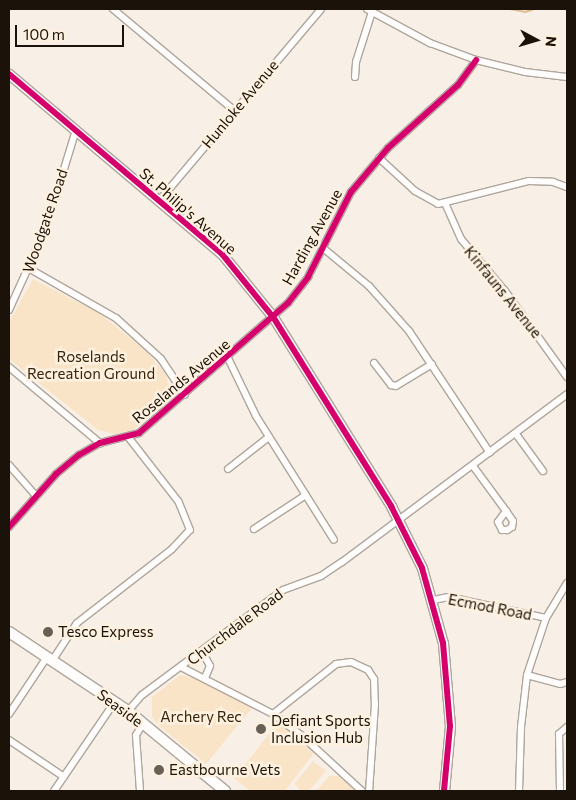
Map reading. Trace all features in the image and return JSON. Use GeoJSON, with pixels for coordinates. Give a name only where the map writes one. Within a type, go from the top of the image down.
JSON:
{"type":"FeatureCollection","features":[{"type":"Feature","properties":{"kind":"main road","name":"Seaside"},"geometry":{"type":"LineString","coordinates":[[9,632],[114,704],[128,711],[225,791]]}},
{"type":"Feature","properties":{"kind":"street"},"geometry":{"type":"LineString","coordinates":[[113,9],[234,110]]}},
{"type":"Feature","properties":{"kind":"street","name":"Hunloke Avenue"},"geometry":{"type":"LineString","coordinates":[[159,201],[321,9]]}},
{"type":"Feature","properties":{"kind":"street"},"geometry":{"type":"LineString","coordinates":[[355,77],[356,62],[370,10],[423,40],[476,60],[525,72],[567,77]]}},
{"type":"Feature","properties":{"kind":"street","name":"Harding Avenue"},"geometry":{"type":"LineString","coordinates":[[273,317],[300,289],[351,192],[379,158],[458,85],[476,60]]}},
{"type":"Feature","properties":{"kind":"street","name":"St. Philip's Avenue"},"geometry":{"type":"LineString","coordinates":[[9,74],[222,254],[273,317],[400,521],[433,600],[443,643],[449,706],[444,791]]}},
{"type":"Feature","properties":{"kind":"street","name":"Woodgate Road"},"geometry":{"type":"LineString","coordinates":[[9,310],[30,269],[46,228],[76,130]]}},
{"type":"Feature","properties":{"kind":"street"},"geometry":{"type":"LineString","coordinates":[[379,158],[425,198],[445,203],[529,181],[553,182],[567,187]]}},
{"type":"Feature","properties":{"kind":"street","name":"Kinfauns Avenue"},"geometry":{"type":"LineString","coordinates":[[445,203],[461,239],[505,291],[567,377]]}},
{"type":"Feature","properties":{"kind":"street"},"geometry":{"type":"LineString","coordinates":[[323,248],[369,286],[409,331],[490,453]]}},
{"type":"Feature","properties":{"kind":"street"},"geometry":{"type":"LineString","coordinates":[[30,269],[116,318],[162,359],[185,395]]}},
{"type":"Feature","properties":{"kind":"street","name":"Roselands Avenue"},"geometry":{"type":"LineString","coordinates":[[9,527],[36,496],[79,455],[100,443],[129,438],[139,433],[228,358],[273,317]]}},
{"type":"Feature","properties":{"kind":"street"},"geometry":{"type":"LineString","coordinates":[[228,358],[269,436],[334,540]]}},
{"type":"Feature","properties":{"kind":"street"},"geometry":{"type":"LineString","coordinates":[[374,363],[391,386],[396,386],[432,364]]}},
{"type":"Feature","properties":{"kind":"street"},"geometry":{"type":"LineString","coordinates":[[9,367],[100,443]]}},
{"type":"Feature","properties":{"kind":"street","name":"Churchdale Road"},"geometry":{"type":"LineString","coordinates":[[128,711],[142,695],[283,590],[321,576],[400,521],[567,394]]}},
{"type":"Feature","properties":{"kind":"street"},"geometry":{"type":"LineString","coordinates":[[516,434],[542,471]]}},
{"type":"Feature","properties":{"kind":"street"},"geometry":{"type":"LineString","coordinates":[[228,469],[269,436]]}},
{"type":"Feature","properties":{"kind":"street"},"geometry":{"type":"LineString","coordinates":[[9,714],[77,623],[172,548],[190,530],[178,500],[129,438]]}},
{"type":"Feature","properties":{"kind":"street"},"geometry":{"type":"LineString","coordinates":[[9,465],[36,496]]}},
{"type":"Feature","properties":{"kind":"street"},"geometry":{"type":"LineString","coordinates":[[473,466],[506,511]]}},
{"type":"Feature","properties":{"kind":"street"},"geometry":{"type":"LineString","coordinates":[[254,529],[306,495]]}},
{"type":"Feature","properties":{"kind":"street"},"geometry":{"type":"LineString","coordinates":[[519,791],[521,727],[527,676],[546,618],[567,583]]}},
{"type":"Feature","properties":{"kind":"street","name":"Ecmod Road"},"geometry":{"type":"LineString","coordinates":[[433,600],[448,597],[546,618]]}},
{"type":"Feature","properties":{"kind":"street"},"geometry":{"type":"LineString","coordinates":[[202,652],[210,666],[205,678]]}},
{"type":"Feature","properties":{"kind":"street"},"geometry":{"type":"LineString","coordinates":[[273,714],[336,664],[351,662],[368,670],[374,679],[375,704],[369,791]]}},
{"type":"Feature","properties":{"kind":"street"},"geometry":{"type":"LineString","coordinates":[[181,667],[273,714],[314,746],[362,791]]}},
{"type":"Feature","properties":{"kind":"street"},"geometry":{"type":"LineString","coordinates":[[527,676],[560,684],[567,682]]}},
{"type":"Feature","properties":{"kind":"street"},"geometry":{"type":"LineString","coordinates":[[54,791],[114,704]]}},
{"type":"Feature","properties":{"kind":"street"},"geometry":{"type":"LineString","coordinates":[[140,791],[136,735],[143,724]]}},
{"type":"Feature","properties":{"kind":"street"},"geometry":{"type":"LineString","coordinates":[[560,791],[559,734],[567,727]]}},
{"type":"Feature","properties":{"kind":"street"},"geometry":{"type":"LineString","coordinates":[[9,740],[64,777]]}},
{"type":"Feature","properties":{"kind":"green space","name":"Roselands Recreation Ground"},"geometry":{"type":"Polygon","coordinates":[[[33,279],[99,313],[144,349],[165,373],[171,390],[168,399],[133,430],[114,434],[98,430],[9,359],[9,322],[33,279]]]}},
{"type":"Feature","properties":{"kind":"green space","name":"Archery Rec"},"geometry":{"type":"Polygon","coordinates":[[[180,675],[195,678],[254,706],[206,764],[157,724],[152,716],[152,697],[180,675]]]}},
{"type":"Feature","properties":{"kind":"green space"},"geometry":{"type":"Polygon","coordinates":[[[278,723],[314,753],[285,791],[250,791],[234,778],[278,723]]]}},
{"type":"Feature","properties":{"kind":"green space"},"geometry":{"type":"Polygon","coordinates":[[[313,761],[326,771],[309,791],[302,791],[294,784],[313,761]]]}},
{"type":"Feature","properties":{"kind":"green space"},"geometry":{"type":"Polygon","coordinates":[[[329,776],[341,776],[355,791],[316,791],[329,776]]]}},
{"type":"Feature","properties":{"kind":"waterway"},"geometry":{"type":"LineString","coordinates":[[510,9],[525,12],[534,9]]}},
{"type":"Feature","properties":{"kind":"cycle path"},"geometry":{"type":"LineString","coordinates":[[9,527],[56,474],[79,455],[100,443],[139,433],[288,303],[308,277],[351,192],[388,148],[458,85],[476,60]]}},
{"type":"Feature","properties":{"kind":"cycle path"},"geometry":{"type":"LineString","coordinates":[[9,74],[222,254],[273,317],[391,506],[422,568],[443,643],[450,726],[444,791]]}},
{"type":"Feature","properties":{"kind":"place","name":"Tesco Express"},"geometry":{"type":"Point","coordinates":[48,632]}},
{"type":"Feature","properties":{"kind":"place","name":"Defiant Sports Inclusion Hub"},"geometry":{"type":"Point","coordinates":[261,729]}},
{"type":"Feature","properties":{"kind":"place","name":"Eastbourne Vets"},"geometry":{"type":"Point","coordinates":[159,770]}}]}
